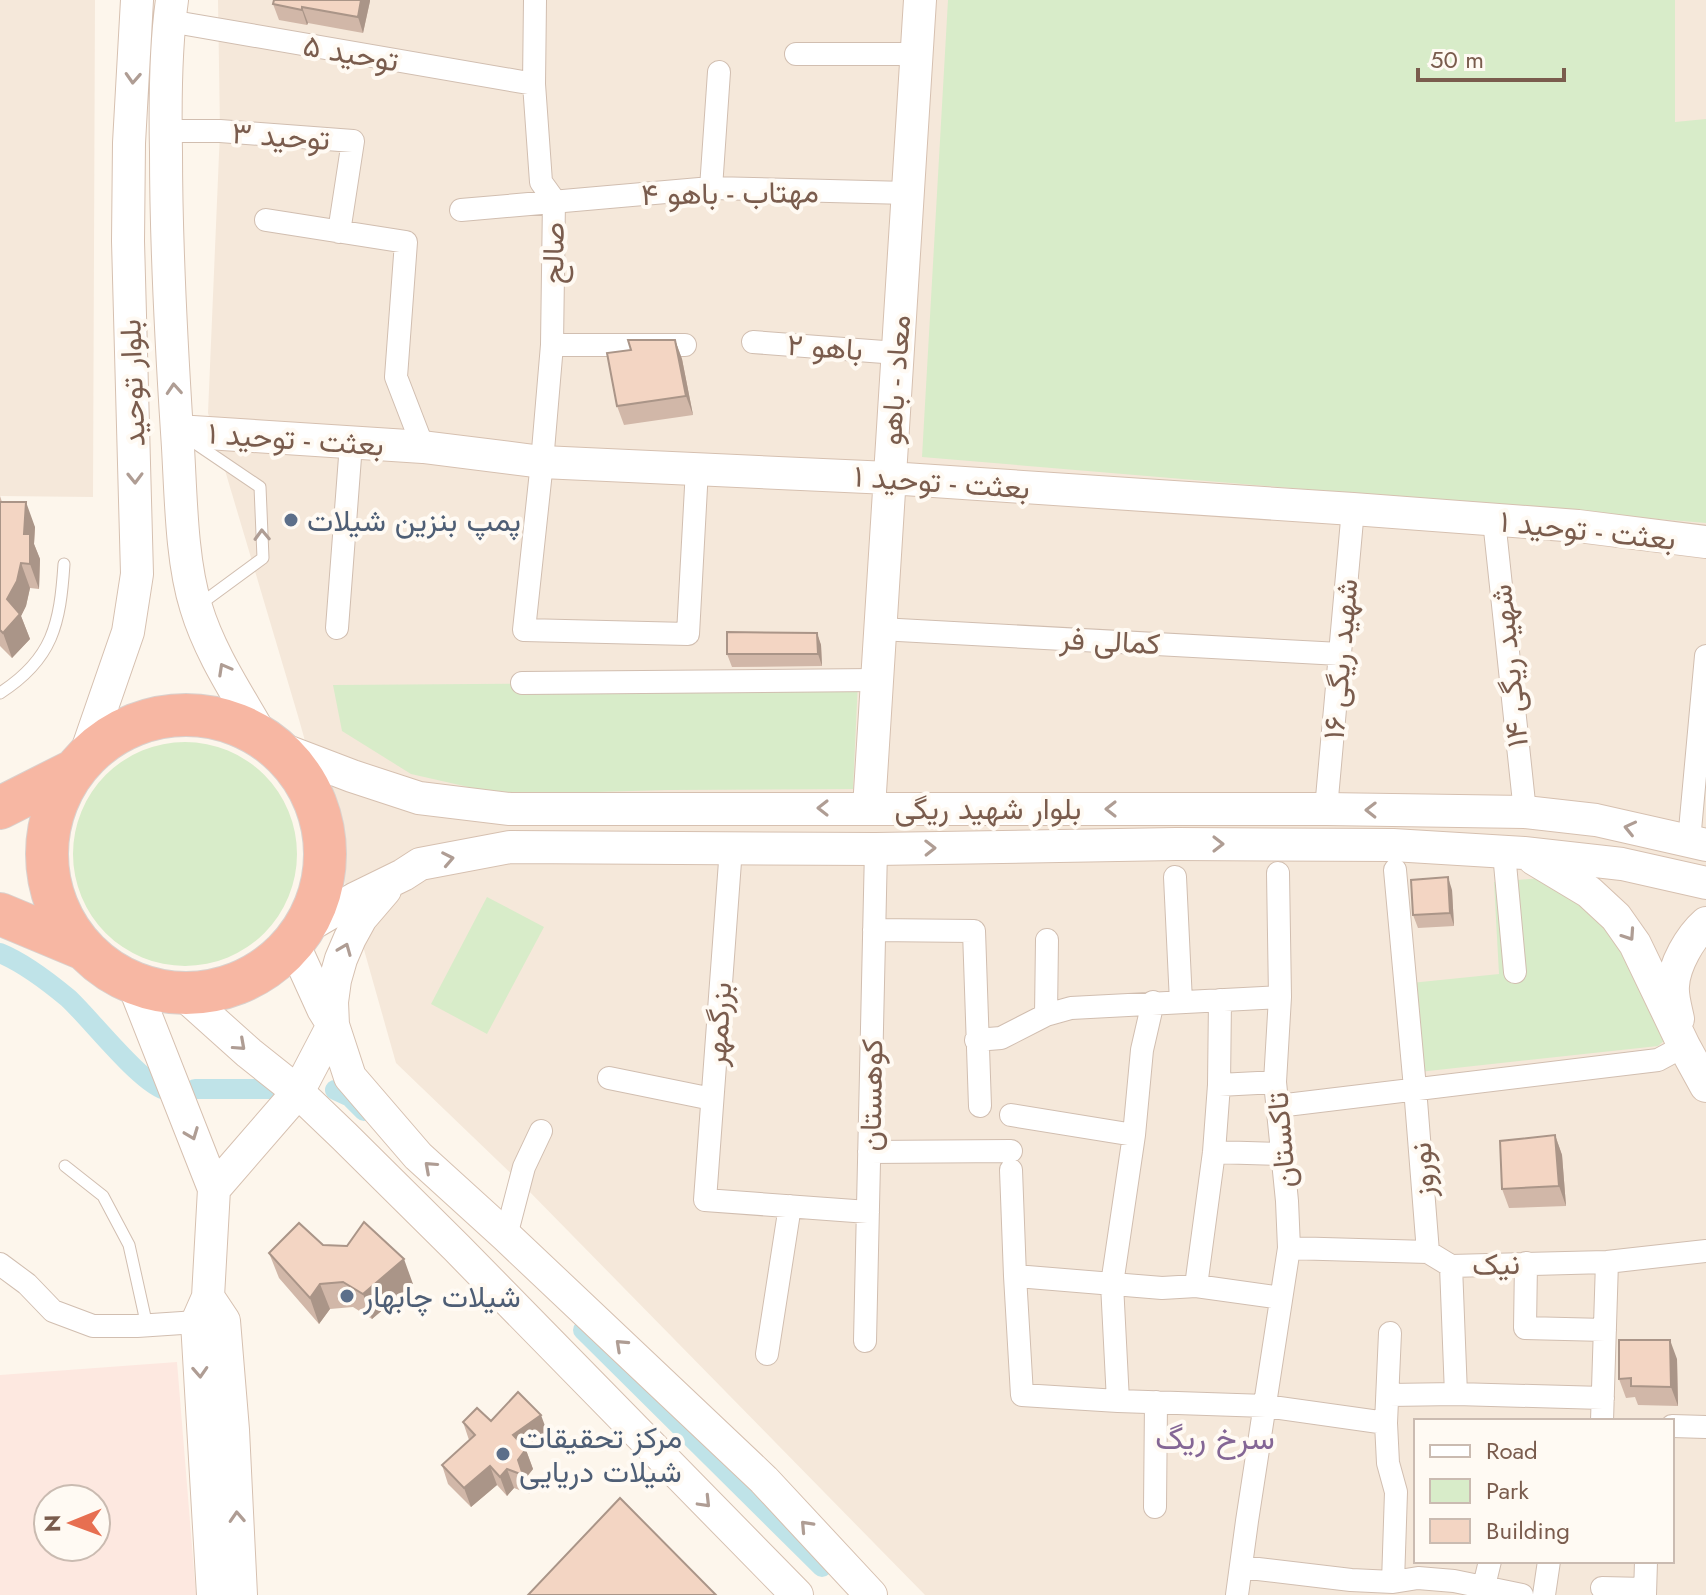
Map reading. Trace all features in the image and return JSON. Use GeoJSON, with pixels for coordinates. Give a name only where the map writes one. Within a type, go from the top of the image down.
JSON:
{"type":"FeatureCollection","features":[{"type":"Feature","properties":{"kind":"highway"},"geometry":{"type":"LineString","coordinates":[[169,715],[208,716],[245,728],[269,742],[302,777],[319,813],[325,853],[319,892],[298,936],[275,961],[254,975],[231,986],[207,992],[157,991],[110,971],[84,949],[65,923],[53,894],[47,862],[49,830],[58,799],[79,765],[98,745],[131,725],[169,715]]}},
{"type":"Feature","properties":{"kind":"highway"},"geometry":{"type":"LineString","coordinates":[[0,808],[79,765]]}},
{"type":"Feature","properties":{"kind":"highway"},"geometry":{"type":"LineString","coordinates":[[0,914],[84,949]]}},
{"type":"Feature","properties":{"kind":"street","name":"بلوار توحید"},"geometry":{"type":"LineString","coordinates":[[79,765],[128,632],[137,574],[128,241],[129,143],[137,0]]}},
{"type":"Feature","properties":{"kind":"street","name":"صالح"},"geometry":{"type":"LineString","coordinates":[[535,0],[534,84],[541,182],[554,200],[552,345],[524,630],[688,634],[697,469]]}},
{"type":"Feature","properties":{"kind":"street","name":"معاد - باهو"},"geometry":{"type":"LineString","coordinates":[[869,808],[920,0]]}},
{"type":"Feature","properties":{"kind":"street","name":"بلوار توحید"},"geometry":{"type":"LineString","coordinates":[[170,10],[165,131],[166,242],[190,581],[208,641],[269,742]]}},
{"type":"Feature","properties":{"kind":"street","name":"توحید ۵"},"geometry":{"type":"LineString","coordinates":[[170,10],[534,84]]}},
{"type":"Feature","properties":{"kind":"street"},"geometry":{"type":"LineString","coordinates":[[796,54],[916,54]]}},
{"type":"Feature","properties":{"kind":"street"},"geometry":{"type":"LineString","coordinates":[[711,188],[719,72]]}},
{"type":"Feature","properties":{"kind":"street","name":"توحید ۳"},"geometry":{"type":"LineString","coordinates":[[165,131],[220,131],[353,141],[339,232]]}},
{"type":"Feature","properties":{"kind":"street","name":"مهتاب - باهو ۴"},"geometry":{"type":"LineString","coordinates":[[461,210],[711,188],[907,193]]}},
{"type":"Feature","properties":{"kind":"street"},"geometry":{"type":"LineString","coordinates":[[266,220],[406,242],[396,377],[423,447]]}},
{"type":"Feature","properties":{"kind":"street","name":"باهو ۲"},"geometry":{"type":"LineString","coordinates":[[753,342],[897,353]]}},
{"type":"Feature","properties":{"kind":"street"},"geometry":{"type":"LineString","coordinates":[[552,345],[685,345]]}},
{"type":"Feature","properties":{"kind":"street","name":"بعثت - توحید ۱"},"geometry":{"type":"LineString","coordinates":[[177,431],[423,447],[542,462],[889,478],[1353,509],[1578,526],[1706,542]]}},
{"type":"Feature","properties":{"kind":"street"},"geometry":{"type":"LineString","coordinates":[[337,628],[351,444]]}},
{"type":"Feature","properties":{"kind":"street","name":"شهید ریگی ۱۶"},"geometry":{"type":"LineString","coordinates":[[1326,809],[1353,509]]}},
{"type":"Feature","properties":{"kind":"street","name":"شهید ریگی ۱۴"},"geometry":{"type":"LineString","coordinates":[[1494,520],[1525,812]]}},
{"type":"Feature","properties":{"kind":"street","name":"کمالی فر"},"geometry":{"type":"LineString","coordinates":[[880,629],[1340,654]]}},
{"type":"Feature","properties":{"kind":"street"},"geometry":{"type":"LineString","coordinates":[[1698,843],[1706,656]]}},
{"type":"Feature","properties":{"kind":"street"},"geometry":{"type":"LineString","coordinates":[[522,683],[876,680]]}},
{"type":"Feature","properties":{"kind":"street","name":"بلوار شهید ریگی"},"geometry":{"type":"LineString","coordinates":[[269,742],[352,776],[419,798],[510,809],[1326,809],[1525,812],[1596,820],[1698,843]]}},
{"type":"Feature","properties":{"kind":"street","name":"بلوار شهید ریگی"},"geometry":{"type":"LineString","coordinates":[[298,936],[356,898],[420,864],[510,847],[876,849],[1176,844],[1393,845],[1622,864],[1706,883]]}},
{"type":"Feature","properties":{"kind":"street","name":"بزرگمهر"},"geometry":{"type":"LineString","coordinates":[[731,848],[705,1200],[790,1206]]}},
{"type":"Feature","properties":{"kind":"street","name":"کوهستان"},"geometry":{"type":"LineString","coordinates":[[865,1341],[876,849]]}},
{"type":"Feature","properties":{"kind":"street"},"geometry":{"type":"LineString","coordinates":[[1515,972],[1514,853],[1589,892],[1616,917],[1635,944],[1706,1086]]}},
{"type":"Feature","properties":{"kind":"street","name":"نوروز"},"geometry":{"type":"LineString","coordinates":[[1395,870],[1428,1252]]}},
{"type":"Feature","properties":{"kind":"street","name":"تاکستان"},"geometry":{"type":"LineString","coordinates":[[1237,1595],[1289,1248],[1275,1082],[1280,997],[1278,873]]}},
{"type":"Feature","properties":{"kind":"street"},"geometry":{"type":"LineString","coordinates":[[214,1189],[298,1092],[333,1025],[335,980],[350,938],[361,918],[380,895],[403,875]]}},
{"type":"Feature","properties":{"kind":"street"},"geometry":{"type":"LineString","coordinates":[[1175,877],[1181,1002]]}},
{"type":"Feature","properties":{"kind":"street"},"geometry":{"type":"LineString","coordinates":[[1684,1046],[1673,986],[1682,953],[1706,923]]}},
{"type":"Feature","properties":{"kind":"street"},"geometry":{"type":"LineString","coordinates":[[874,930],[974,931],[980,1106]]}},
{"type":"Feature","properties":{"kind":"street"},"geometry":{"type":"LineString","coordinates":[[298,936],[350,1077],[418,1156],[764,1480],[859,1591]]}},
{"type":"Feature","properties":{"kind":"street"},"geometry":{"type":"LineString","coordinates":[[1046,1015],[1047,940]]}},
{"type":"Feature","properties":{"kind":"street"},"geometry":{"type":"LineString","coordinates":[[133,983],[214,1189],[202,1309]]}},
{"type":"Feature","properties":{"kind":"street"},"geometry":{"type":"LineString","coordinates":[[182,993],[298,1092],[457,1248],[797,1595]]}},
{"type":"Feature","properties":{"kind":"street"},"geometry":{"type":"LineString","coordinates":[[976,1040],[1001,1038],[1046,1015],[1071,1008],[1280,997]]}},
{"type":"Feature","properties":{"kind":"street"},"geometry":{"type":"LineString","coordinates":[[1196,1286],[1214,1152],[1220,1000]]}},
{"type":"Feature","properties":{"kind":"street"},"geometry":{"type":"LineString","coordinates":[[1118,1401],[1112,1284],[1134,1135],[1142,1050],[1153,1002]]}},
{"type":"Feature","properties":{"kind":"street"},"geometry":{"type":"LineString","coordinates":[[1278,1106],[1658,1060],[1684,1046]]}},
{"type":"Feature","properties":{"kind":"street"},"geometry":{"type":"LineString","coordinates":[[609,1078],[712,1099]]}},
{"type":"Feature","properties":{"kind":"street"},"geometry":{"type":"LineString","coordinates":[[1219,1085],[1275,1082]]}},
{"type":"Feature","properties":{"kind":"street"},"geometry":{"type":"LineString","coordinates":[[1011,1115],[1134,1135]]}},
{"type":"Feature","properties":{"kind":"street"},"geometry":{"type":"LineString","coordinates":[[506,1236],[524,1167],[541,1131]]}},
{"type":"Feature","properties":{"kind":"street"},"geometry":{"type":"LineString","coordinates":[[869,1152],[1011,1161],[1022,1395],[1266,1406],[1386,1423]]}},
{"type":"Feature","properties":{"kind":"street"},"geometry":{"type":"LineString","coordinates":[[1214,1152],[1282,1154]]}},
{"type":"Feature","properties":{"kind":"street"},"geometry":{"type":"LineString","coordinates":[[767,1354],[790,1206],[868,1212]]}},
{"type":"Feature","properties":{"kind":"street"},"geometry":{"type":"LineString","coordinates":[[457,1248],[506,1236]]}},
{"type":"Feature","properties":{"kind":"street","name":"نیک"},"geometry":{"type":"LineString","coordinates":[[1289,1248],[1428,1252],[1451,1266],[1607,1262],[1706,1251]]}},
{"type":"Feature","properties":{"kind":"street"},"geometry":{"type":"LineString","coordinates":[[1602,1419],[1607,1262]]}},
{"type":"Feature","properties":{"kind":"street"},"geometry":{"type":"LineString","coordinates":[[1526,1263],[1525,1328],[1605,1330]]}},
{"type":"Feature","properties":{"kind":"street"},"geometry":{"type":"LineString","coordinates":[[0,1264],[27,1284],[53,1311],[93,1326],[147,1326],[202,1309],[224,1321],[213,1595]]}},
{"type":"Feature","properties":{"kind":"street"},"geometry":{"type":"LineString","coordinates":[[1451,1266],[1456,1394]]}},
{"type":"Feature","properties":{"kind":"street"},"geometry":{"type":"LineString","coordinates":[[1015,1276],[1162,1288],[1196,1286],[1281,1298]]}},
{"type":"Feature","properties":{"kind":"street"},"geometry":{"type":"LineString","coordinates":[[1390,1333],[1386,1423],[1388,1463],[1406,1493],[1393,1582]]}},
{"type":"Feature","properties":{"kind":"street"},"geometry":{"type":"LineString","coordinates":[[1389,1395],[1603,1398]]}},
{"type":"Feature","properties":{"kind":"street"},"geometry":{"type":"LineString","coordinates":[[1155,1507],[1156,1402]]}},
{"type":"Feature","properties":{"kind":"street"},"geometry":{"type":"LineString","coordinates":[[1674,1426],[1706,1427]]}},
{"type":"Feature","properties":{"kind":"street"},"geometry":{"type":"LineString","coordinates":[[218,1432],[241,1595]]}},
{"type":"Feature","properties":{"kind":"street"},"geometry":{"type":"LineString","coordinates":[[1484,1586],[1490,1563]]}},
{"type":"Feature","properties":{"kind":"street"},"geometry":{"type":"LineString","coordinates":[[1544,1595],[1549,1563]]}},
{"type":"Feature","properties":{"kind":"street"},"geometry":{"type":"LineString","coordinates":[[1602,1588],[1645,1592],[1646,1563]]}},
{"type":"Feature","properties":{"kind":"street"},"geometry":{"type":"LineString","coordinates":[[1241,1567],[1351,1588],[1418,1578],[1454,1581],[1522,1595]]}},
{"type":"Feature","properties":{"kind":"lane"},"geometry":{"type":"LineString","coordinates":[[177,431],[260,487],[263,558],[196,607]]}},
{"type":"Feature","properties":{"kind":"lane"},"geometry":{"type":"LineString","coordinates":[[0,693],[33,667],[53,635],[62,604],[64,564]]}},
{"type":"Feature","properties":{"kind":"lane"},"geometry":{"type":"LineString","coordinates":[[65,1166],[103,1196],[129,1245],[147,1326]]}},
{"type":"Feature","properties":{"kind":"shaded area"},"geometry":{"type":"Polygon","coordinates":[[[0,0],[95,0],[93,497],[0,496],[0,0]]]}},
{"type":"Feature","properties":{"kind":"shaded area"},"geometry":{"type":"Polygon","coordinates":[[[218,0],[1706,0],[1706,1595],[925,1595],[521,1183],[396,1063],[208,413],[220,131],[218,0]]]}},
{"type":"Feature","properties":{"kind":"shaded area"},"geometry":{"type":"Polygon","coordinates":[[[177,1362],[196,1595],[0,1595],[0,1375],[177,1362]]]}},
{"type":"Feature","properties":{"kind":"green space"},"geometry":{"type":"Polygon","coordinates":[[[948,0],[1675,0],[1675,122],[1706,119],[1706,523],[922,457],[948,0]]]}},
{"type":"Feature","properties":{"kind":"green space"},"geometry":{"type":"Polygon","coordinates":[[[858,681],[853,789],[523,794],[477,789],[411,774],[342,731],[333,685],[858,681]]]}},
{"type":"Feature","properties":{"kind":"green space"},"geometry":{"type":"Polygon","coordinates":[[[185,742],[207,744],[228,751],[264,775],[288,811],[295,832],[295,876],[288,897],[264,933],[228,957],[207,964],[185,966],[163,964],[142,957],[106,933],[82,897],[75,876],[73,854],[75,832],[82,811],[106,775],[142,751],[163,744],[185,742]]]}},
{"type":"Feature","properties":{"kind":"green space"},"geometry":{"type":"Polygon","coordinates":[[[1541,878],[1609,915],[1666,1039],[1658,1046],[1419,1072],[1411,983],[1499,974],[1494,882],[1541,878]]]}},
{"type":"Feature","properties":{"kind":"green space"},"geometry":{"type":"Polygon","coordinates":[[[487,897],[544,927],[487,1034],[431,1004],[487,897]]]}},
{"type":"Feature","properties":{"kind":"building"},"geometry":{"type":"Polygon","coordinates":[[[274,0],[361,0],[358,17],[302,7],[302,10],[273,4],[274,0]]]}},
{"type":"Feature","properties":{"kind":"building"},"geometry":{"type":"Polygon","coordinates":[[[628,340],[675,340],[686,396],[617,406],[607,353],[631,350],[628,340]]]}},
{"type":"Feature","properties":{"kind":"building"},"geometry":{"type":"Polygon","coordinates":[[[0,502],[26,502],[24,534],[30,534],[30,564],[21,563],[17,581],[7,599],[20,614],[3,633],[0,630],[0,502]]]}},
{"type":"Feature","properties":{"kind":"building"},"geometry":{"type":"Polygon","coordinates":[[[727,632],[817,633],[818,654],[727,654],[727,632]]]}},
{"type":"Feature","properties":{"kind":"building"},"geometry":{"type":"Polygon","coordinates":[[[1448,877],[1450,913],[1413,915],[1411,880],[1448,877]]]}},
{"type":"Feature","properties":{"kind":"building"},"geometry":{"type":"Polygon","coordinates":[[[1555,1135],[1559,1186],[1502,1189],[1500,1141],[1555,1135]]]}},
{"type":"Feature","properties":{"kind":"building"},"geometry":{"type":"Polygon","coordinates":[[[364,1222],[404,1259],[363,1294],[343,1282],[320,1284],[310,1298],[269,1253],[299,1223],[323,1245],[347,1246],[364,1222]]]}},
{"type":"Feature","properties":{"kind":"building"},"geometry":{"type":"Polygon","coordinates":[[[1619,1340],[1670,1340],[1671,1387],[1631,1386],[1631,1378],[1619,1379],[1619,1340]]]}},
{"type":"Feature","properties":{"kind":"building"},"geometry":{"type":"Polygon","coordinates":[[[518,1392],[541,1415],[513,1435],[526,1449],[518,1460],[523,1475],[507,1469],[500,1477],[490,1466],[464,1488],[442,1465],[475,1435],[463,1422],[477,1408],[491,1421],[518,1392]]]}},
{"type":"Feature","properties":{"kind":"building"},"geometry":{"type":"Polygon","coordinates":[[[620,1498],[716,1595],[528,1595],[620,1498]]]}},
{"type":"Feature","properties":{"kind":"waterway"},"geometry":{"type":"LineString","coordinates":[[0,953],[26,967],[68,998],[131,1065],[168,1091]]}},
{"type":"Feature","properties":{"kind":"waterway"},"geometry":{"type":"LineString","coordinates":[[195,1089],[275,1089]]}},
{"type":"Feature","properties":{"kind":"waterway"},"geometry":{"type":"LineString","coordinates":[[335,1090],[350,1097],[364,1111]]}},
{"type":"Feature","properties":{"kind":"waterway"},"geometry":{"type":"LineString","coordinates":[[583,1330],[822,1567]]}},
{"type":"Feature","properties":{"kind":"place","name":"پمپ بنزین شیلات"},"geometry":{"type":"Point","coordinates":[291,520]}},
{"type":"Feature","properties":{"kind":"place","name":"شیلات چابهار"},"geometry":{"type":"Point","coordinates":[347,1296]}},
{"type":"Feature","properties":{"kind":"place","name":"مرکز تحقیقات شیلات دریایی"},"geometry":{"type":"Point","coordinates":[503,1454]}},
{"type":"Feature","properties":{"kind":"district","name":"سرخ ریگ"},"geometry":{"type":"Point","coordinates":[1215,1438]}}]}
